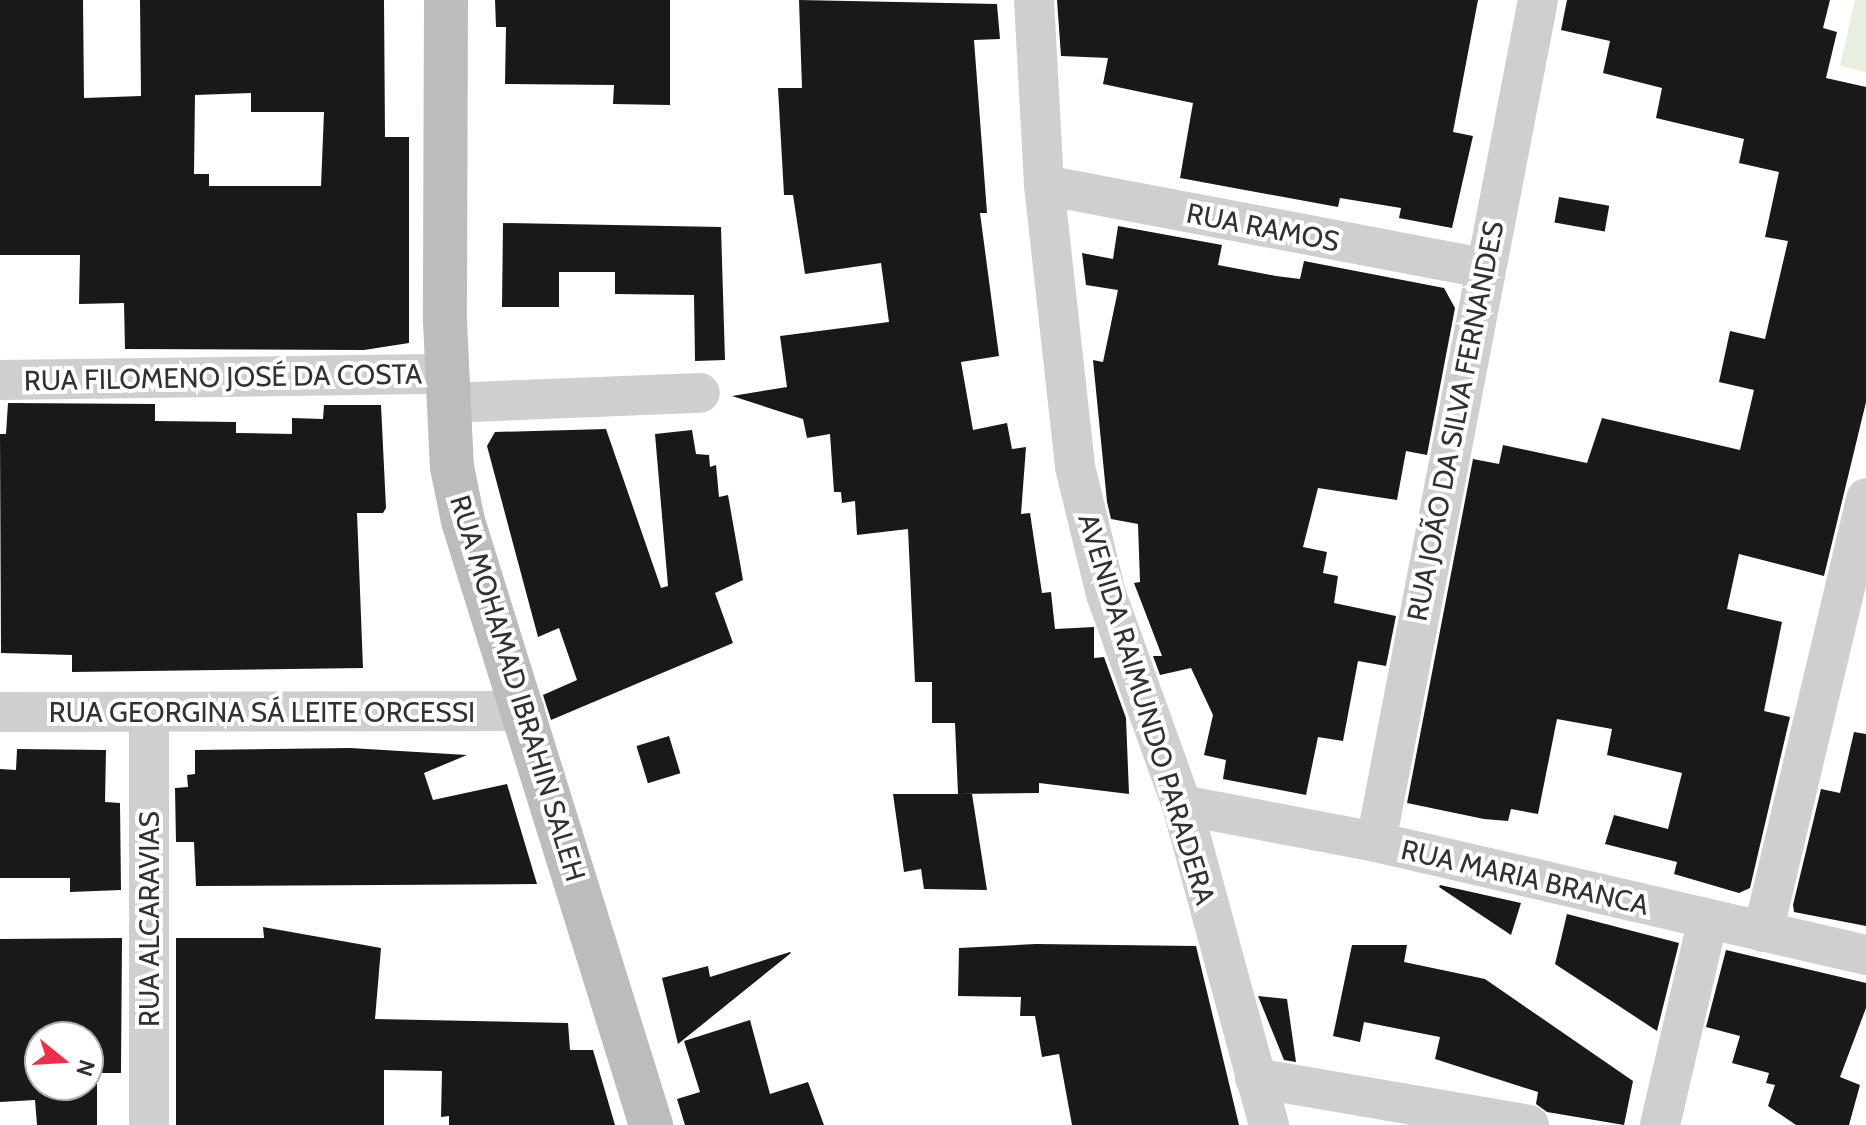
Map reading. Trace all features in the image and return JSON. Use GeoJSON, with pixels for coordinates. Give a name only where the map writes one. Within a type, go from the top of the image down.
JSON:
{"type":"FeatureCollection","features":[{"type":"Feature","properties":{"kind":"street","name":"RUA MOHAMAD IBRAHIN SALEH"},"geometry":{"type":"LineString","coordinates":[[446,0],[447,388],[463,521],[525,711],[651,1125]]}},
{"type":"Feature","properties":{"kind":"street","name":"AVENIDA RAIMUNDO PARADERA"},"geometry":{"type":"LineString","coordinates":[[1034,0],[1044,185],[1075,467],[1088,529],[1182,805],[1269,1125]]}},
{"type":"Feature","properties":{"kind":"street","name":"RUA JOÃO DA SILVA FERNANDES"},"geometry":{"type":"LineString","coordinates":[[1376,842],[1482,268],[1538,0]]}},
{"type":"Feature","properties":{"kind":"street","name":"RUA RAMOS"},"geometry":{"type":"LineString","coordinates":[[1044,185],[1482,268]]}},
{"type":"Feature","properties":{"kind":"street","name":"RUA FILOMENO JOSÉ DA COSTA"},"geometry":{"type":"LineString","coordinates":[[0,380],[700,393]]}},
{"type":"Feature","properties":{"kind":"street"},"geometry":{"type":"LineString","coordinates":[[1763,932],[1866,498]]}},
{"type":"Feature","properties":{"kind":"street","name":"RUA GEORGINA SÁ LEITE ORCESSI"},"geometry":{"type":"LineString","coordinates":[[0,712],[525,711]]}},
{"type":"Feature","properties":{"kind":"street","name":"RUA ALCARAVIAS"},"geometry":{"type":"LineString","coordinates":[[149,713],[149,1125]]}},
{"type":"Feature","properties":{"kind":"street","name":"RUA MARIA BRANCA"},"geometry":{"type":"LineString","coordinates":[[1182,805],[1376,842],[1866,955]]}},
{"type":"Feature","properties":{"kind":"street"},"geometry":{"type":"LineString","coordinates":[[1660,1125],[1708,919]]}},
{"type":"Feature","properties":{"kind":"street"},"geometry":{"type":"LineString","coordinates":[[1255,1078],[1529,1125]]}},
{"type":"Feature","properties":{"kind":"green space"},"geometry":{"type":"Polygon","coordinates":[[[1855,0],[1866,0],[1866,72],[1840,66],[1855,0]]]}},
{"type":"Feature","properties":{"kind":"building"},"geometry":{"type":"Polygon","coordinates":[[[0,0],[83,0],[84,98],[141,96],[140,0],[384,0],[385,137],[409,137],[409,343],[364,350],[125,349],[124,303],[79,304],[80,255],[0,255],[0,0]],[[251,93],[195,95],[194,174],[209,174],[209,186],[321,186],[324,112],[251,112],[251,93]]]}},
{"type":"Feature","properties":{"kind":"building"},"geometry":{"type":"Polygon","coordinates":[[[495,0],[670,0],[670,105],[613,104],[614,85],[505,84],[506,27],[496,27],[495,0]]]}},
{"type":"Feature","properties":{"kind":"building"},"geometry":{"type":"Polygon","coordinates":[[[799,0],[997,4],[1000,39],[974,40],[987,213],[980,213],[999,356],[961,362],[973,430],[1007,423],[1012,449],[1026,447],[1021,514],[1030,513],[1042,593],[1051,592],[1055,629],[1094,627],[1094,658],[1104,657],[1126,718],[1129,794],[1039,783],[1039,793],[958,794],[955,723],[932,723],[932,682],[915,682],[908,529],[857,535],[855,501],[842,503],[841,492],[834,492],[830,434],[807,438],[803,419],[732,396],[787,387],[780,336],[889,322],[881,263],[805,274],[793,195],[784,195],[778,88],[802,88],[799,0]]]}},
{"type":"Feature","properties":{"kind":"building"},"geometry":{"type":"Polygon","coordinates":[[[1057,0],[1478,0],[1453,132],[1473,136],[1452,228],[1399,218],[1401,208],[1340,198],[1338,207],[1180,178],[1193,103],[1103,84],[1108,58],[1061,56],[1057,0]]]}},
{"type":"Feature","properties":{"kind":"building"},"geometry":{"type":"Polygon","coordinates":[[[1567,0],[1830,0],[1823,28],[1837,32],[1826,78],[1866,87],[1866,402],[1824,576],[1739,554],[1727,609],[1782,622],[1764,711],[1790,717],[1750,888],[1739,893],[1674,874],[1677,862],[1605,844],[1614,815],[1668,829],[1682,773],[1607,755],[1612,729],[1557,719],[1538,814],[1511,809],[1508,821],[1484,819],[1407,803],[1473,459],[1499,464],[1503,445],[1587,463],[1602,418],[1740,450],[1754,390],[1719,382],[1730,331],[1765,339],[1788,241],[1765,237],[1779,172],[1739,163],[1744,139],[1656,118],[1662,88],[1603,73],[1610,41],[1561,30],[1567,0]]]}},
{"type":"Feature","properties":{"kind":"building"},"geometry":{"type":"Polygon","coordinates":[[[1559,197],[1609,206],[1605,231],[1554,223],[1559,197]]]}},
{"type":"Feature","properties":{"kind":"building"},"geometry":{"type":"Polygon","coordinates":[[[503,223],[721,227],[725,360],[695,361],[694,295],[615,294],[615,272],[559,272],[559,307],[502,307],[503,223]]]}},
{"type":"Feature","properties":{"kind":"building"},"geometry":{"type":"Polygon","coordinates":[[[1118,226],[1222,245],[1218,265],[1300,279],[1304,261],[1444,288],[1455,308],[1427,455],[1406,451],[1397,500],[1318,488],[1303,547],[1327,552],[1323,573],[1338,576],[1334,603],[1396,616],[1386,666],[1358,661],[1343,741],[1318,737],[1306,795],[1223,779],[1226,760],[1204,755],[1213,715],[1191,668],[1160,675],[1153,656],[1162,656],[1134,583],[1140,582],[1138,524],[1111,519],[1107,502],[1093,360],[1103,362],[1118,290],[1086,285],[1082,253],[1113,259],[1118,226]]]}},
{"type":"Feature","properties":{"kind":"building"},"geometry":{"type":"Polygon","coordinates":[[[8,403],[155,404],[155,421],[236,422],[236,433],[292,434],[292,418],[323,419],[324,405],[381,405],[386,508],[383,513],[357,513],[363,668],[72,672],[72,655],[1,653],[0,434],[6,434],[8,403]]]}},
{"type":"Feature","properties":{"kind":"building"},"geometry":{"type":"Polygon","coordinates":[[[606,429],[661,588],[668,586],[655,434],[692,430],[696,454],[709,455],[710,467],[716,465],[719,497],[728,495],[743,580],[715,593],[733,643],[551,720],[543,695],[577,680],[559,628],[538,637],[487,446],[495,432],[606,429]]]}},
{"type":"Feature","properties":{"kind":"building"},"geometry":{"type":"Polygon","coordinates":[[[1854,732],[1866,734],[1866,926],[1794,912],[1793,905],[1821,789],[1840,793],[1854,732]]]}},
{"type":"Feature","properties":{"kind":"building"},"geometry":{"type":"Polygon","coordinates":[[[669,736],[680,773],[648,783],[636,746],[669,736]]]}},
{"type":"Feature","properties":{"kind":"building"},"geometry":{"type":"Polygon","coordinates":[[[350,748],[467,755],[424,773],[433,800],[507,784],[537,884],[196,886],[194,842],[176,842],[175,788],[188,787],[187,775],[195,774],[195,750],[350,748]]]}},
{"type":"Feature","properties":{"kind":"building"},"geometry":{"type":"Polygon","coordinates":[[[17,749],[106,750],[105,802],[120,803],[121,890],[70,892],[70,878],[0,878],[0,769],[16,770],[17,749]]]}},
{"type":"Feature","properties":{"kind":"building"},"geometry":{"type":"Polygon","coordinates":[[[893,794],[972,794],[987,890],[924,889],[921,869],[904,872],[893,794]]]}},
{"type":"Feature","properties":{"kind":"building"},"geometry":{"type":"Polygon","coordinates":[[[1439,887],[1521,903],[1511,935],[1439,887]]]}},
{"type":"Feature","properties":{"kind":"building"},"geometry":{"type":"Polygon","coordinates":[[[1567,914],[1679,943],[1657,1031],[1555,964],[1567,914]]]}},
{"type":"Feature","properties":{"kind":"building"},"geometry":{"type":"Polygon","coordinates":[[[263,927],[381,948],[375,1019],[568,1023],[570,1050],[593,1050],[615,1125],[449,1125],[449,1116],[441,1117],[442,1071],[384,1070],[384,1125],[176,1125],[176,938],[264,938],[263,927]]]}},
{"type":"Feature","properties":{"kind":"building"},"geometry":{"type":"Polygon","coordinates":[[[122,938],[121,1073],[104,1073],[104,1021],[24,1021],[24,1101],[0,1102],[0,939],[122,938]]]}},
{"type":"Feature","properties":{"kind":"building"},"geometry":{"type":"Polygon","coordinates":[[[1036,944],[1196,946],[1239,1125],[1072,1125],[1059,1054],[1042,1057],[1035,1016],[1020,1016],[1021,997],[958,996],[959,948],[1036,944]]]}},
{"type":"Feature","properties":{"kind":"building"},"geometry":{"type":"Polygon","coordinates":[[[1352,945],[1407,945],[1404,962],[1485,979],[1633,1081],[1624,1125],[1547,1112],[1536,1104],[1538,1092],[1435,1059],[1440,1037],[1364,1022],[1360,1042],[1333,1036],[1352,945]]]}},
{"type":"Feature","properties":{"kind":"building"},"geometry":{"type":"Polygon","coordinates":[[[1726,950],[1866,983],[1866,1008],[1840,1077],[1860,1085],[1849,1125],[1796,1125],[1768,1106],[1775,1085],[1766,1083],[1769,1073],[1732,1063],[1740,1036],[1706,1027],[1726,950]]]}},
{"type":"Feature","properties":{"kind":"building"},"geometry":{"type":"Polygon","coordinates":[[[790,952],[678,1044],[662,978],[708,966],[710,977],[790,952]]]}},
{"type":"Feature","properties":{"kind":"building"},"geometry":{"type":"Polygon","coordinates":[[[1258,996],[1287,999],[1296,1062],[1284,1060],[1258,996]]]}},
{"type":"Feature","properties":{"kind":"building"},"geometry":{"type":"Polygon","coordinates":[[[750,1020],[770,1094],[808,1082],[824,1125],[685,1125],[677,1099],[700,1092],[684,1041],[750,1020]]]}},
{"type":"Feature","properties":{"kind":"building"},"geometry":{"type":"Polygon","coordinates":[[[35,1101],[97,1101],[97,1125],[37,1125],[35,1101]]]}}]}
